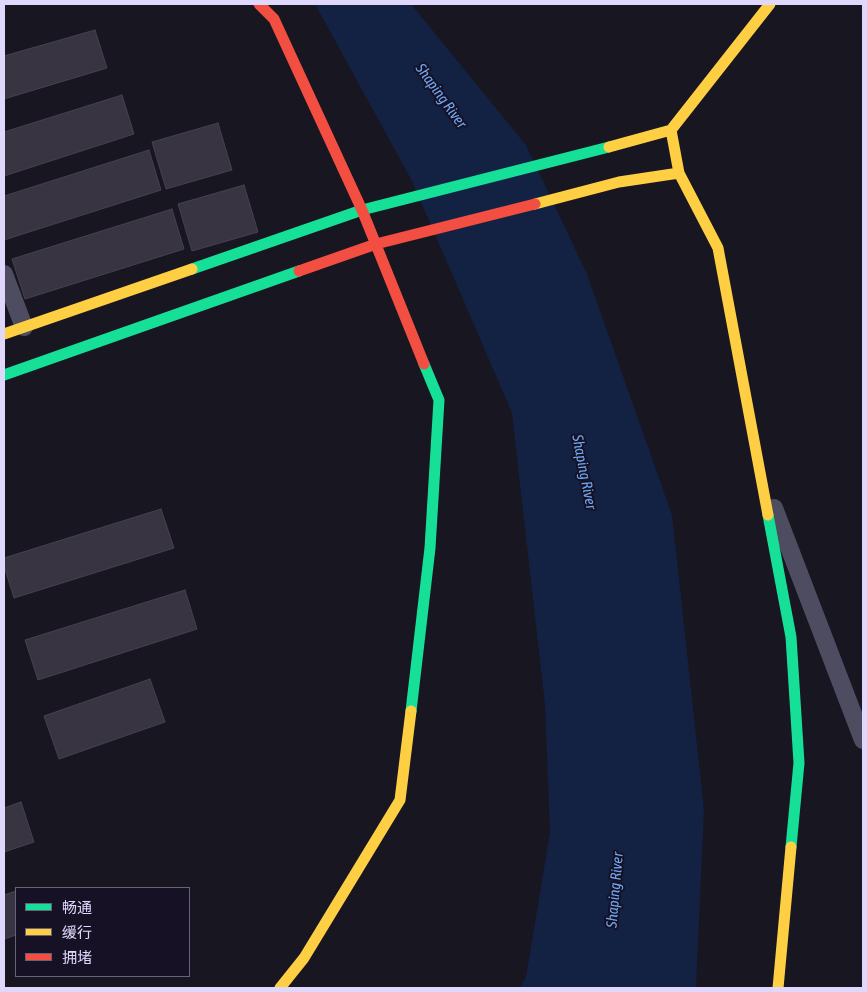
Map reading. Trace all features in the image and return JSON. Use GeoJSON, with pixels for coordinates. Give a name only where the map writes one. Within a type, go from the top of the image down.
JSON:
{"type":"FeatureCollection","features":[{"type":"Feature","properties":{"kind":"street"},"geometry":{"type":"LineString","coordinates":[[259,4],[274,19],[362,210],[439,400],[430,548],[400,800],[304,958],[280,988]]}},
{"type":"Feature","properties":{"kind":"street"},"geometry":{"type":"LineString","coordinates":[[4,334],[362,210],[671,130],[770,4]]}},
{"type":"Feature","properties":{"kind":"street"},"geometry":{"type":"LineString","coordinates":[[671,130],[679,173],[718,248],[791,637],[799,764],[778,988]]}},
{"type":"Feature","properties":{"kind":"street"},"geometry":{"type":"LineString","coordinates":[[4,375],[376,244],[619,182],[679,173]]}},
{"type":"Feature","properties":{"kind":"street"},"geometry":{"type":"LineString","coordinates":[[4,274],[24,327]]}},
{"type":"Feature","properties":{"kind":"street"},"geometry":{"type":"LineString","coordinates":[[760,472],[863,740]]}},
{"type":"Feature","properties":{"kind":"water","name":"Shaping River"},"geometry":{"type":"Polygon","coordinates":[[[315,4],[411,4],[526,145],[587,274],[672,515],[704,809],[696,988],[520,988],[526,977],[550,832],[545,705],[512,413],[412,181],[315,4]]]}},
{"type":"Feature","properties":{"kind":"building"},"geometry":{"type":"Polygon","coordinates":[[[95,30],[107,68],[4,99],[4,56],[95,30]]]}},
{"type":"Feature","properties":{"kind":"building"},"geometry":{"type":"Polygon","coordinates":[[[122,95],[134,134],[4,176],[4,132],[122,95]]]}},
{"type":"Feature","properties":{"kind":"building"},"geometry":{"type":"Polygon","coordinates":[[[218,123],[232,170],[166,189],[152,142],[218,123]]]}},
{"type":"Feature","properties":{"kind":"building"},"geometry":{"type":"Polygon","coordinates":[[[149,150],[161,190],[4,240],[4,196],[149,150]]]}},
{"type":"Feature","properties":{"kind":"building"},"geometry":{"type":"Polygon","coordinates":[[[244,185],[258,232],[192,251],[178,204],[244,185]]]}},
{"type":"Feature","properties":{"kind":"building"},"geometry":{"type":"Polygon","coordinates":[[[172,209],[184,249],[25,299],[12,259],[172,209]]]}},
{"type":"Feature","properties":{"kind":"building"},"geometry":{"type":"Polygon","coordinates":[[[161,509],[174,548],[14,598],[4,566],[4,558],[161,509]]]}},
{"type":"Feature","properties":{"kind":"building"},"geometry":{"type":"Polygon","coordinates":[[[185,590],[197,629],[38,680],[25,640],[185,590]]]}},
{"type":"Feature","properties":{"kind":"building"},"geometry":{"type":"Polygon","coordinates":[[[150,679],[165,722],[59,759],[44,716],[150,679]]]}},
{"type":"Feature","properties":{"kind":"building"},"geometry":{"type":"Polygon","coordinates":[[[21,802],[34,842],[4,852],[4,808],[21,802]]]}},
{"type":"Feature","properties":{"kind":"building"},"geometry":{"type":"Polygon","coordinates":[[[15,891],[15,935],[4,939],[4,895],[15,891]]]}},
{"type":"Feature","properties":{"kind":"traffic: fast"},"geometry":{"type":"LineString","coordinates":[[192,269],[362,210],[609,147]]}},
{"type":"Feature","properties":{"kind":"traffic: fast"},"geometry":{"type":"LineString","coordinates":[[4,375],[299,271]]}},
{"type":"Feature","properties":{"kind":"traffic: fast"},"geometry":{"type":"LineString","coordinates":[[411,711],[430,548],[439,400],[424,364]]}},
{"type":"Feature","properties":{"kind":"traffic: fast"},"geometry":{"type":"LineString","coordinates":[[768,515],[791,637],[799,763],[791,847]]}},
{"type":"Feature","properties":{"kind":"traffic: slow"},"geometry":{"type":"LineString","coordinates":[[609,147],[671,130],[770,4]]}},
{"type":"Feature","properties":{"kind":"traffic: slow"},"geometry":{"type":"LineString","coordinates":[[671,130],[679,173],[718,248],[768,515]]}},
{"type":"Feature","properties":{"kind":"traffic: slow"},"geometry":{"type":"LineString","coordinates":[[535,204],[619,182],[679,173]]}},
{"type":"Feature","properties":{"kind":"traffic: slow"},"geometry":{"type":"LineString","coordinates":[[4,334],[192,269]]}},
{"type":"Feature","properties":{"kind":"traffic: slow"},"geometry":{"type":"LineString","coordinates":[[280,988],[304,958],[400,800],[411,711]]}},
{"type":"Feature","properties":{"kind":"traffic: slow"},"geometry":{"type":"LineString","coordinates":[[778,988],[791,847]]}},
{"type":"Feature","properties":{"kind":"traffic: jam"},"geometry":{"type":"LineString","coordinates":[[259,4],[274,19],[362,210],[424,364]]}},
{"type":"Feature","properties":{"kind":"traffic: jam"},"geometry":{"type":"LineString","coordinates":[[299,271],[376,244],[535,204]]}}]}
